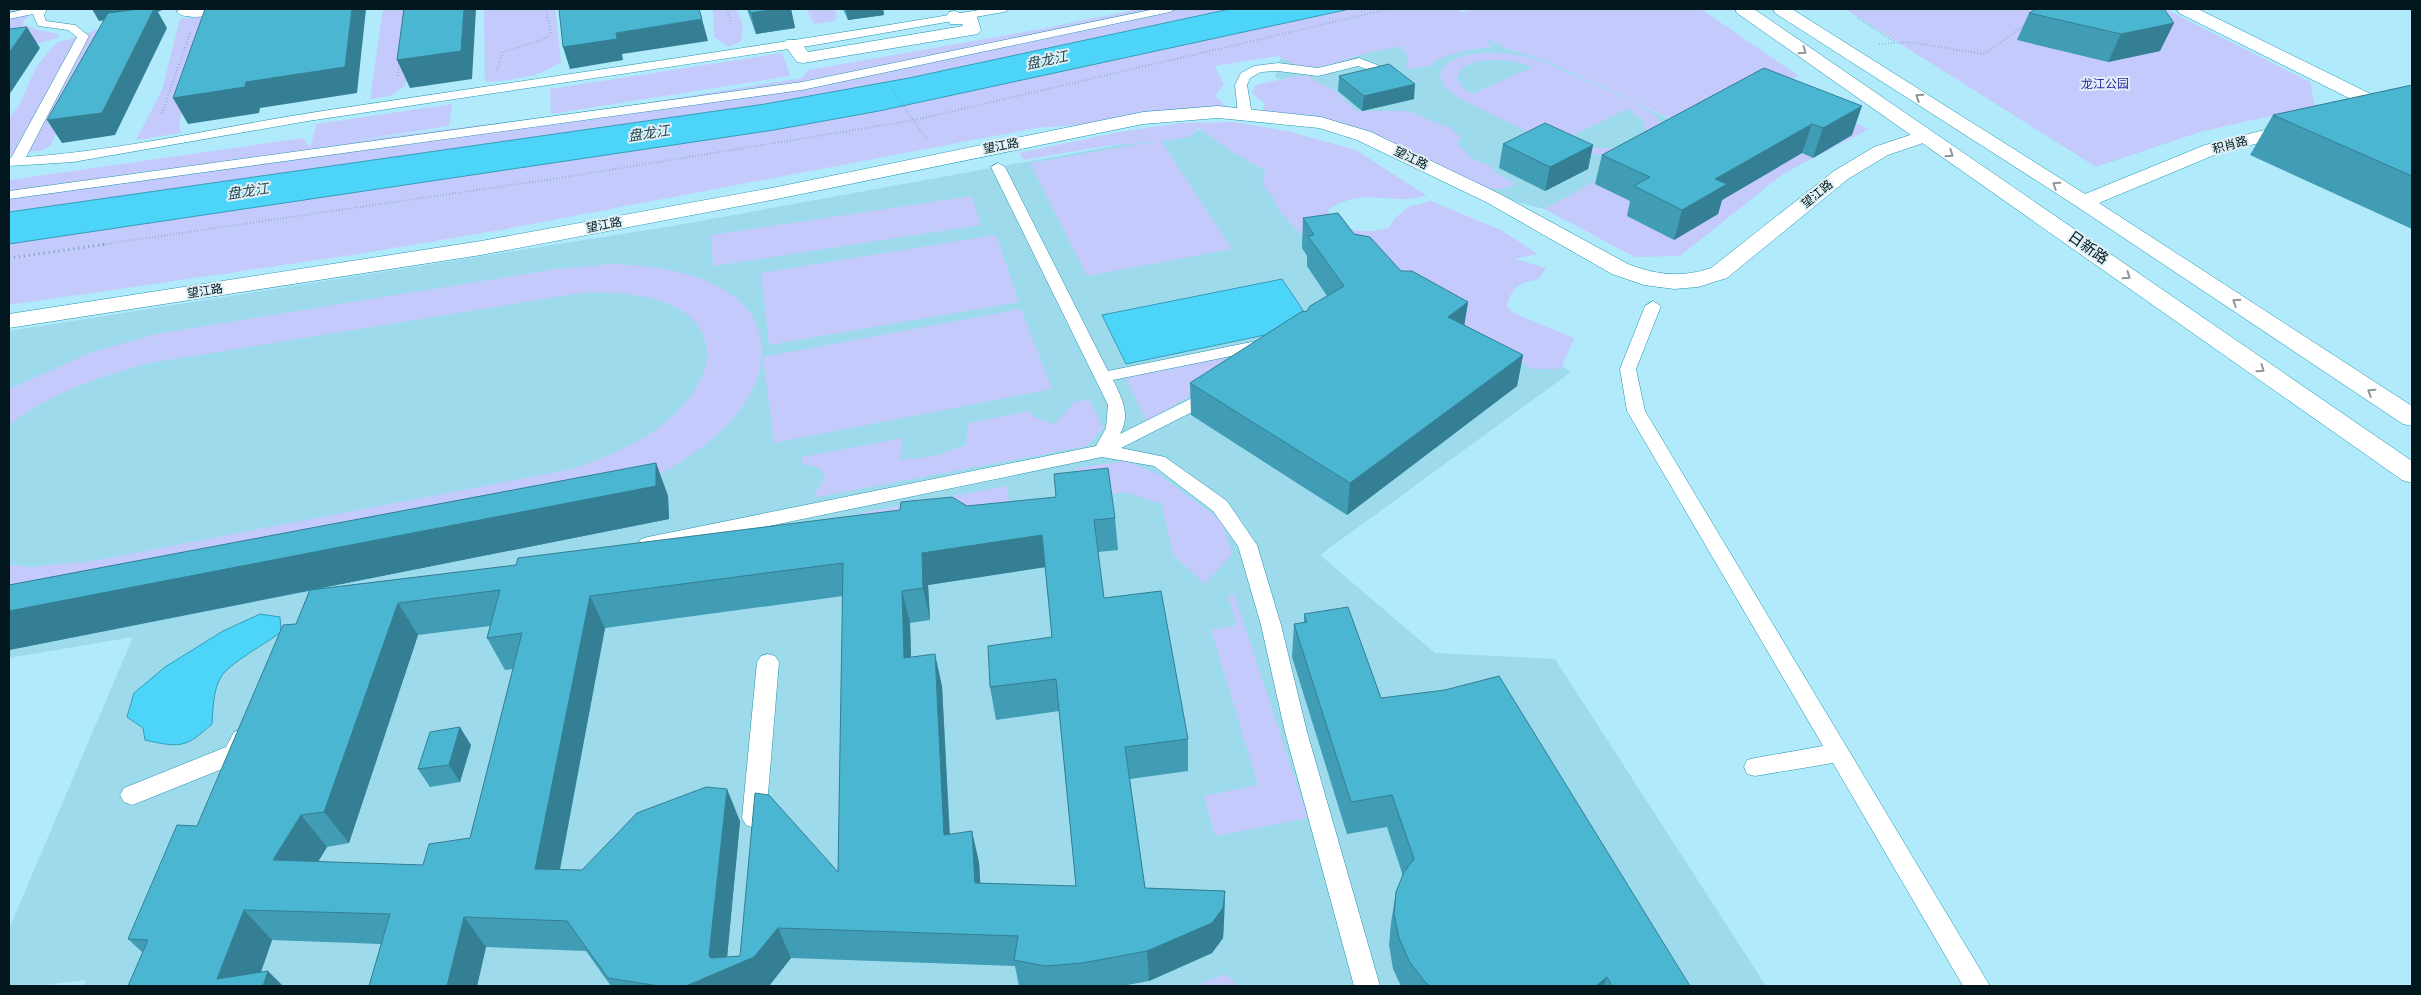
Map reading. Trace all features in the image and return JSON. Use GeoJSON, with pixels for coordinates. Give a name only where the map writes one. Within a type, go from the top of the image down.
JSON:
{"type":"FeatureCollection","features":[{"type":"Feature","properties":{"kind":"street","name":"日新路"},"geometry":{"type":"LineString","coordinates":[[1741,9],[2412,474]]}},
{"type":"Feature","properties":{"kind":"street"},"geometry":{"type":"LineString","coordinates":[[1781,9],[2083,202],[2412,418]]}},
{"type":"Feature","properties":{"kind":"street"},"geometry":{"type":"LineString","coordinates":[[1786,9],[1830,40]]}},
{"type":"Feature","properties":{"kind":"street"},"geometry":{"type":"LineString","coordinates":[[2185,9],[2390,106],[2353,114]]}},
{"type":"Feature","properties":{"kind":"street"},"geometry":{"type":"LineString","coordinates":[[793,44],[803,58],[972,30],[970,18],[956,20],[953,12]]}},
{"type":"Feature","properties":{"kind":"street","name":"望江路"},"geometry":{"type":"LineString","coordinates":[[9,321],[481,248],[777,193],[1143,118],[1218,112],[1321,123],[1364,136],[1493,198],[1620,269],[1644,278],[1674,282],[1698,280],[1719,273],[1841,175],[1881,151],[1925,136]]}},
{"type":"Feature","properties":{"kind":"street","name":"积肖路"},"geometry":{"type":"LineString","coordinates":[[2083,202],[2212,149],[2315,123]]}},
{"type":"Feature","properties":{"kind":"lane"},"geometry":{"type":"LineString","coordinates":[[9,16],[41,9]]}},
{"type":"Feature","properties":{"kind":"lane"},"geometry":{"type":"LineString","coordinates":[[13,162],[83,36],[71,28],[38,25],[38,15],[41,9]]}},
{"type":"Feature","properties":{"kind":"lane"},"geometry":{"type":"LineString","coordinates":[[185,9],[183,12],[186,14],[231,9]]}},
{"type":"Feature","properties":{"kind":"lane"},"geometry":{"type":"LineString","coordinates":[[953,12],[1004,9]]}},
{"type":"Feature","properties":{"kind":"lane"},"geometry":{"type":"LineString","coordinates":[[9,195],[802,86],[1170,9]]}},
{"type":"Feature","properties":{"kind":"lane"},"geometry":{"type":"LineString","coordinates":[[13,162],[73,158],[308,117],[793,44]]}},
{"type":"Feature","properties":{"kind":"lane"},"geometry":{"type":"LineString","coordinates":[[1245,115],[1241,85],[1245,76],[1258,69],[1278,67],[1318,72],[1359,62],[1394,76]]}},
{"type":"Feature","properties":{"kind":"lane"},"geometry":{"type":"LineString","coordinates":[[998,167],[1117,406],[1115,428],[1102,451]]}},
{"type":"Feature","properties":{"kind":"lane"},"geometry":{"type":"LineString","coordinates":[[1653,306],[1628,369],[1636,411],[1977,986]]}},
{"type":"Feature","properties":{"kind":"lane"},"geometry":{"type":"LineString","coordinates":[[1103,377],[1244,358],[1291,339]]}},
{"type":"Feature","properties":{"kind":"lane"},"geometry":{"type":"LineString","coordinates":[[627,548],[1102,451],[1194,404],[1226,382]]}},
{"type":"Feature","properties":{"kind":"lane"},"geometry":{"type":"LineString","coordinates":[[1102,451],[1159,461],[1220,506],[1247,545],[1272,625],[1296,732],[1367,986]]}},
{"type":"Feature","properties":{"kind":"lane"},"geometry":{"type":"LineString","coordinates":[[752,839],[768,662]]}},
{"type":"Feature","properties":{"kind":"lane"},"geometry":{"type":"LineString","coordinates":[[223,781],[250,721]]}},
{"type":"Feature","properties":{"kind":"lane"},"geometry":{"type":"LineString","coordinates":[[1755,767],[1839,753]]}},
{"type":"Feature","properties":{"kind":"lane"},"geometry":{"type":"LineString","coordinates":[[132,795],[234,754]]}},
{"type":"Feature","properties":{"kind":"path"},"geometry":{"type":"LineString","coordinates":[[400,47],[403,9]]}},
{"type":"Feature","properties":{"kind":"path"},"geometry":{"type":"LineString","coordinates":[[496,89],[495,75],[503,52],[542,40],[551,34],[546,9]]}},
{"type":"Feature","properties":{"kind":"path"},"geometry":{"type":"LineString","coordinates":[[727,9],[731,22]]}},
{"type":"Feature","properties":{"kind":"path"},"geometry":{"type":"LineString","coordinates":[[9,258],[573,176],[915,120],[1389,9]]}},
{"type":"Feature","properties":{"kind":"path"},"geometry":{"type":"LineString","coordinates":[[1858,18],[1896,42],[1984,54],[2032,20]]}},
{"type":"Feature","properties":{"kind":"path"},"geometry":{"type":"LineString","coordinates":[[162,113],[190,32]]}},
{"type":"Feature","properties":{"kind":"path"},"geometry":{"type":"LineString","coordinates":[[398,76],[399,57]]}},
{"type":"Feature","properties":{"kind":"path"},"geometry":{"type":"LineString","coordinates":[[878,70],[915,120]]}},
{"type":"Feature","properties":{"kind":"shaded area"},"geometry":{"type":"Polygon","coordinates":[[[1445,16],[1506,48],[1549,62],[1692,130],[1544,209],[1506,199],[1275,77],[1280,59],[1445,16]]]}},
{"type":"Feature","properties":{"kind":"shaded area"},"geometry":{"type":"Polygon","coordinates":[[[1218,127],[1251,152],[1287,198],[1571,372],[1320,555],[1435,653],[1555,659],[1766,986],[86,986],[85,980],[37,986],[9,986],[9,929],[133,637],[9,658],[9,331],[673,226],[1218,127]]]}},
{"type":"Feature","properties":{"kind":"green space"},"geometry":{"type":"Polygon","coordinates":[[[15,9],[33,9],[22,24],[38,30],[59,34],[58,38],[40,43],[9,47],[9,12],[15,9]]]}},
{"type":"Feature","properties":{"kind":"green space"},"geometry":{"type":"Polygon","coordinates":[[[383,9],[412,9],[411,44],[405,86],[390,96],[370,99],[383,9]]]}},
{"type":"Feature","properties":{"kind":"green space"},"geometry":{"type":"Polygon","coordinates":[[[484,9],[555,9],[561,62],[534,75],[485,82],[484,9]]]}},
{"type":"Feature","properties":{"kind":"green space"},"geometry":{"type":"Polygon","coordinates":[[[713,9],[737,9],[743,26],[741,41],[729,47],[714,37],[713,9]]]}},
{"type":"Feature","properties":{"kind":"green space"},"geometry":{"type":"Polygon","coordinates":[[[806,9],[835,9],[837,13],[835,21],[814,24],[806,9]]]}},
{"type":"Feature","properties":{"kind":"green space"},"geometry":{"type":"Polygon","coordinates":[[[1139,9],[1461,9],[1458,10],[1462,12],[1474,9],[1701,9],[1799,76],[1769,88],[1869,129],[1783,174],[1680,256],[1635,257],[1544,209],[1692,129],[1549,62],[1506,48],[1488,39],[1492,47],[1463,51],[1435,60],[1431,66],[1406,69],[1408,56],[1399,46],[1314,68],[1296,65],[1279,56],[1215,66],[1224,85],[1215,96],[1227,107],[1187,117],[1036,128],[506,229],[352,255],[9,305],[9,180],[303,138],[310,147],[317,124],[452,104],[449,126],[345,142],[601,110],[802,78],[808,70],[1036,30],[1139,9]]]}},
{"type":"Feature","properties":{"kind":"green space","name":"龙江公园"},"geometry":{"type":"Polygon","coordinates":[[[1845,9],[2165,9],[2310,82],[2315,106],[2200,132],[2096,167],[1845,9]]]}},
{"type":"Feature","properties":{"kind":"green space"},"geometry":{"type":"Polygon","coordinates":[[[213,14],[195,79],[179,121],[181,133],[136,140],[162,90],[180,19],[213,14]]]}},
{"type":"Feature","properties":{"kind":"green space"},"geometry":{"type":"Polygon","coordinates":[[[104,28],[51,145],[43,150],[9,155],[9,118],[20,104],[36,67],[56,43],[104,28]]]}},
{"type":"Feature","properties":{"kind":"green space"},"geometry":{"type":"Polygon","coordinates":[[[782,53],[790,76],[551,114],[550,89],[782,53]]]}},
{"type":"Feature","properties":{"kind":"green space"},"geometry":{"type":"Polygon","coordinates":[[[1485,53],[1520,55],[1544,62],[1637,104],[1656,116],[1662,123],[1612,156],[1581,153],[1553,144],[1460,99],[1444,87],[1440,74],[1449,63],[1462,56],[1485,53]],[[1478,61],[1462,68],[1457,78],[1464,89],[1472,94],[1533,67],[1512,61],[1478,61]],[[1627,109],[1565,139],[1603,148],[1626,146],[1646,132],[1643,120],[1627,109]]]}},
{"type":"Feature","properties":{"kind":"green space"},"geometry":{"type":"Polygon","coordinates":[[[1297,76],[1309,76],[1313,80],[1334,90],[1356,111],[1408,111],[1452,129],[1461,138],[1457,144],[1473,159],[1490,166],[1515,185],[1500,189],[1482,188],[1363,129],[1267,119],[1263,108],[1265,104],[1252,93],[1255,85],[1297,76]]]}},
{"type":"Feature","properties":{"kind":"green space"},"geometry":{"type":"Polygon","coordinates":[[[1235,122],[1287,131],[1356,150],[1427,196],[1409,199],[1362,198],[1346,201],[1328,210],[1333,223],[1361,231],[1375,231],[1390,227],[1393,220],[1408,207],[1431,201],[1501,230],[1538,254],[1515,259],[1546,268],[1539,279],[1517,286],[1511,294],[1507,306],[1513,313],[1574,338],[1561,369],[1532,369],[1478,340],[1329,242],[1300,234],[1278,209],[1273,196],[1262,185],[1266,171],[1231,151],[1199,128],[1189,137],[1161,141],[1232,249],[1087,276],[1030,163],[1159,141],[1105,146],[1024,160],[1019,153],[1119,132],[1181,123],[1235,122]]]}},
{"type":"Feature","properties":{"kind":"green space"},"geometry":{"type":"Polygon","coordinates":[[[972,196],[981,225],[713,266],[711,235],[972,196]]]}},
{"type":"Feature","properties":{"kind":"green space"},"geometry":{"type":"Polygon","coordinates":[[[996,235],[1019,302],[769,345],[761,273],[996,235]]]}},
{"type":"Feature","properties":{"kind":"green space"},"geometry":{"type":"Polygon","coordinates":[[[612,264],[659,268],[708,282],[729,293],[746,308],[758,328],[762,353],[760,371],[754,388],[745,403],[713,438],[665,472],[639,486],[9,619],[9,565],[30,567],[93,561],[572,469],[587,464],[632,444],[672,417],[701,380],[706,366],[707,351],[702,332],[691,318],[676,308],[658,300],[638,296],[617,293],[581,293],[149,363],[76,387],[41,404],[9,425],[9,389],[90,353],[156,334],[556,269],[612,264]]]}},
{"type":"Feature","properties":{"kind":"green space"},"geometry":{"type":"Polygon","coordinates":[[[1021,309],[1052,389],[774,443],[763,357],[1021,309]]]}},
{"type":"Feature","properties":{"kind":"green space"},"geometry":{"type":"Polygon","coordinates":[[[1223,358],[1230,372],[1147,422],[1125,377],[1223,358]]]}},
{"type":"Feature","properties":{"kind":"green space"},"geometry":{"type":"Polygon","coordinates":[[[1089,399],[1103,429],[1087,446],[812,498],[825,478],[820,468],[802,464],[802,457],[903,438],[900,460],[936,456],[966,445],[968,423],[1029,411],[1035,418],[1055,424],[1074,402],[1089,399]]]}},
{"type":"Feature","properties":{"kind":"green space"},"geometry":{"type":"Polygon","coordinates":[[[1125,461],[1158,474],[1222,521],[1232,554],[1205,584],[1173,555],[1162,504],[1124,492],[1081,498],[1076,468],[1125,461]]]}},
{"type":"Feature","properties":{"kind":"green space"},"geometry":{"type":"Polygon","coordinates":[[[1007,486],[1013,531],[863,543],[861,513],[1007,486]]]}},
{"type":"Feature","properties":{"kind":"green space"},"geometry":{"type":"Polygon","coordinates":[[[1234,594],[1308,818],[1215,836],[1204,796],[1258,785],[1211,630],[1237,625],[1228,595],[1234,594]]]}},
{"type":"Feature","properties":{"kind":"green space"},"geometry":{"type":"Polygon","coordinates":[[[1225,974],[1240,986],[1196,986],[1225,974]]]}},
{"type":"Feature","properties":{"kind":"water","name":"盘龙江"},"geometry":{"type":"Polygon","coordinates":[[[1230,9],[1350,9],[879,111],[774,130],[9,244],[9,212],[765,104],[909,78],[1230,9]]]}},
{"type":"Feature","properties":{"kind":"water"},"geometry":{"type":"Polygon","coordinates":[[[1282,279],[1313,325],[1126,364],[1102,315],[1282,279]]]}},
{"type":"Feature","properties":{"kind":"water"},"geometry":{"type":"Polygon","coordinates":[[[260,614],[280,617],[281,632],[231,666],[221,677],[215,694],[212,724],[195,738],[182,744],[175,745],[145,740],[143,728],[127,717],[134,693],[165,667],[223,631],[260,614]]]}},
{"type":"Feature","properties":{"kind":"building"},"geometry":{"type":"Polygon","coordinates":[[[154,9],[102,113],[47,120],[108,13],[154,9]]]}},
{"type":"Feature","properties":{"kind":"building"},"geometry":{"type":"Polygon","coordinates":[[[205,9],[352,9],[345,67],[246,82],[245,87],[173,98],[205,9]]]}},
{"type":"Feature","properties":{"kind":"building"},"geometry":{"type":"Polygon","coordinates":[[[404,9],[464,9],[461,51],[397,60],[404,9]]]}},
{"type":"Feature","properties":{"kind":"building"},"geometry":{"type":"Polygon","coordinates":[[[559,9],[699,9],[702,19],[616,33],[617,39],[563,47],[559,9]]]}},
{"type":"Feature","properties":{"kind":"building"},"geometry":{"type":"Polygon","coordinates":[[[749,9],[776,9],[751,13],[749,9]]]}},
{"type":"Feature","properties":{"kind":"building"},"geometry":{"type":"Polygon","coordinates":[[[2036,9],[2164,9],[2174,23],[2121,34],[2029,13],[2036,9]]]}},
{"type":"Feature","properties":{"kind":"building"},"geometry":{"type":"Polygon","coordinates":[[[27,27],[9,53],[9,29],[27,27]]]}},
{"type":"Feature","properties":{"kind":"building"},"geometry":{"type":"Polygon","coordinates":[[[1389,64],[1415,84],[1364,96],[1339,76],[1389,64]]]}},
{"type":"Feature","properties":{"kind":"building"},"geometry":{"type":"Polygon","coordinates":[[[1764,68],[1862,106],[1823,128],[1812,124],[1715,179],[1727,184],[1682,210],[1634,186],[1650,177],[1602,155],[1764,68]]]}},
{"type":"Feature","properties":{"kind":"building"},"geometry":{"type":"Polygon","coordinates":[[[2412,85],[2412,176],[2273,115],[2412,85]]]}},
{"type":"Feature","properties":{"kind":"building"},"geometry":{"type":"Polygon","coordinates":[[[1545,123],[1593,145],[1550,167],[1503,144],[1545,123]]]}},
{"type":"Feature","properties":{"kind":"building"},"geometry":{"type":"Polygon","coordinates":[[[1338,213],[1354,234],[1370,237],[1401,271],[1412,271],[1468,302],[1448,317],[1523,355],[1350,483],[1190,383],[1344,286],[1308,236],[1314,235],[1303,218],[1338,213]]]}},
{"type":"Feature","properties":{"kind":"building"},"geometry":{"type":"Polygon","coordinates":[[[656,463],[656,486],[9,611],[9,585],[656,463]]]}},
{"type":"Feature","properties":{"kind":"building"},"geometry":{"type":"Polygon","coordinates":[[[1108,468],[1115,518],[1094,520],[1104,598],[1161,591],[1188,739],[1125,747],[1145,888],[1225,891],[1223,908],[1212,923],[1147,951],[1082,963],[1045,966],[1014,960],[1018,936],[778,928],[754,957],[686,986],[659,986],[608,978],[567,921],[464,917],[447,986],[369,986],[390,914],[244,910],[217,979],[268,971],[263,986],[128,986],[148,940],[128,939],[177,825],[197,826],[283,625],[296,624],[310,590],[516,565],[518,558],[900,510],[901,502],[952,497],[967,506],[1056,497],[1054,474],[1108,468]],[[1042,535],[922,553],[923,588],[902,591],[904,658],[935,654],[944,835],[972,831],[975,883],[1076,886],[1056,679],[990,687],[988,646],[1052,637],[1042,535]],[[843,563],[590,596],[535,869],[582,870],[637,813],[706,787],[727,789],[709,956],[711,958],[740,956],[755,793],[769,795],[838,872],[843,563]],[[500,590],[398,603],[324,812],[301,815],[273,860],[423,865],[429,844],[470,838],[522,633],[487,638],[500,590]]]}},
{"type":"Feature","properties":{"kind":"building"},"geometry":{"type":"Polygon","coordinates":[[[1348,607],[1381,698],[1445,690],[1499,676],[1690,986],[1612,986],[1607,977],[1596,986],[1430,986],[1425,982],[1409,961],[1399,938],[1394,914],[1396,892],[1404,872],[1414,859],[1392,795],[1351,802],[1294,624],[1307,622],[1304,614],[1348,607]]]}},
{"type":"Feature","properties":{"kind":"building"},"geometry":{"type":"Polygon","coordinates":[[[460,727],[449,765],[418,769],[430,732],[460,727]]]}}]}
